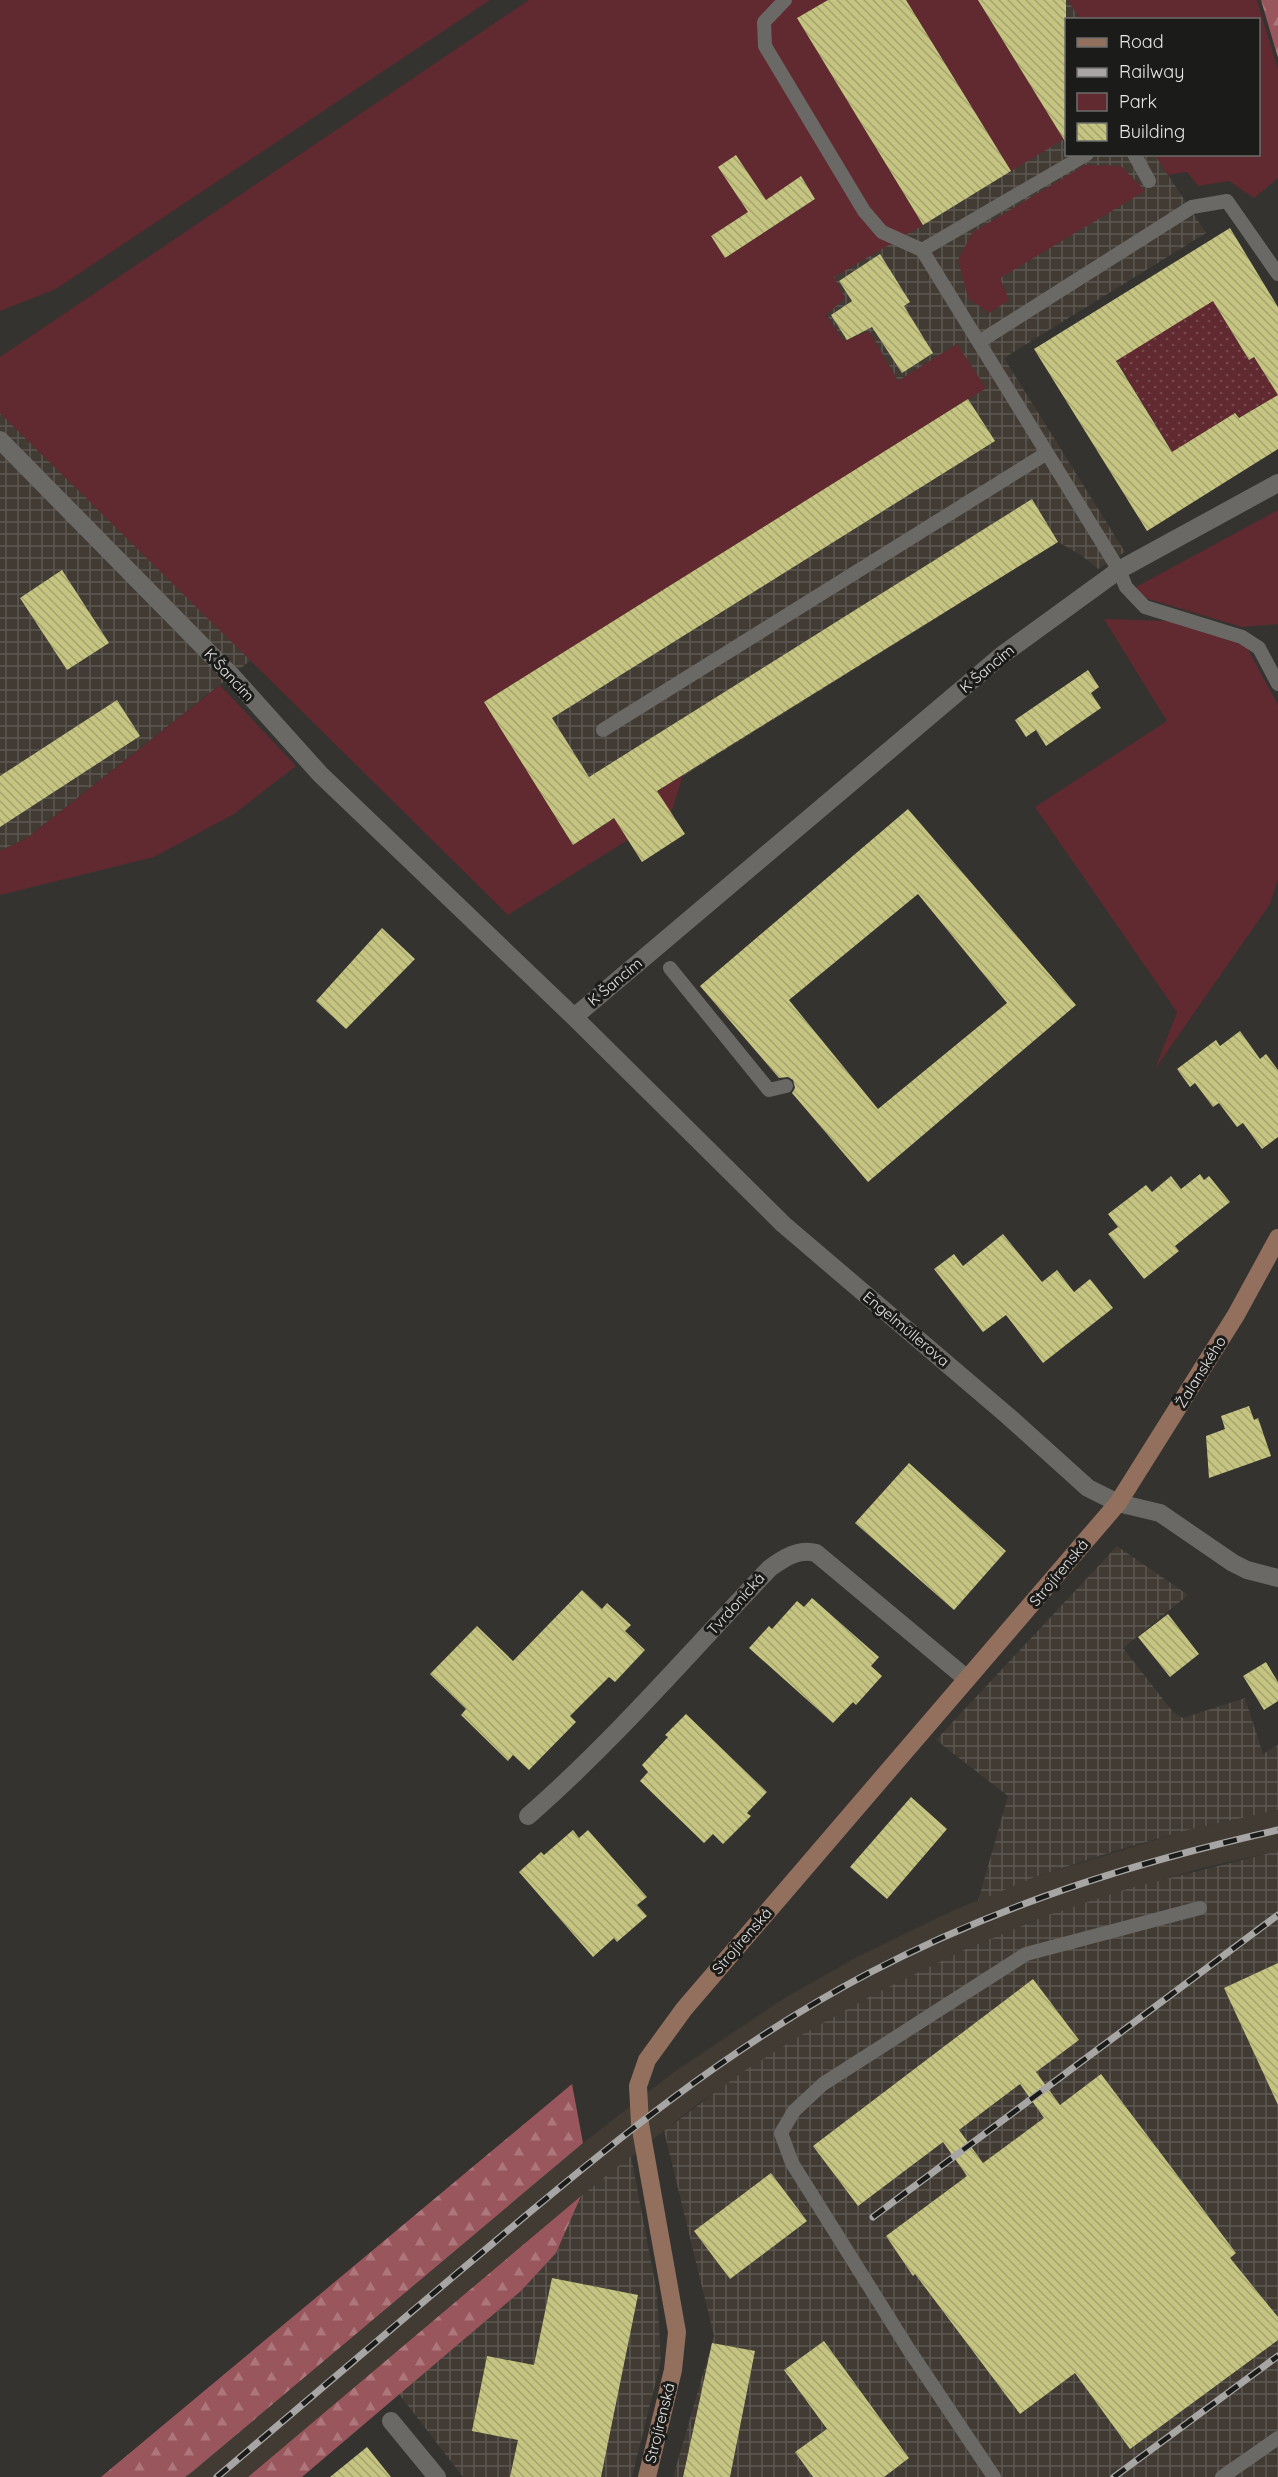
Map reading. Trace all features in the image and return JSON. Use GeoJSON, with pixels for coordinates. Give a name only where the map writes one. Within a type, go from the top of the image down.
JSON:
{"type":"FeatureCollection","features":[{"type":"Feature","properties":{"kind":"street","name":"K Šancím"},"geometry":{"type":"LineString","coordinates":[[0,440],[232,676],[320,774],[574,1017],[1002,654],[1119,570],[1278,483]]}},
{"type":"Feature","properties":{"kind":"street","name":"Engelmüllerova"},"geometry":{"type":"LineString","coordinates":[[574,1017],[783,1224],[1008,1416],[1088,1488],[1118,1503],[1160,1513],[1233,1563],[1278,1578]]}},
{"type":"Feature","properties":{"kind":"street","name":"Žalanského"},"geometry":{"type":"LineString","coordinates":[[1118,1503],[1236,1315],[1278,1238]]}},
{"type":"Feature","properties":{"kind":"street","name":"Strojírenská"},"geometry":{"type":"LineString","coordinates":[[647,2477],[673,2370],[677,2331],[640,2124],[638,2086],[641,2070],[684,2009],[1118,1503]]}},
{"type":"Feature","properties":{"kind":"street","name":"Tvrdonická"},"geometry":{"type":"LineString","coordinates":[[528,1816],[582,1769],[665,1684],[770,1568],[787,1556],[809,1551],[816,1553],[967,1679]]}},
{"type":"Feature","properties":{"kind":"street"},"geometry":{"type":"LineString","coordinates":[[391,2421],[437,2477]]}},
{"type":"Feature","properties":{"kind":"lane"},"geometry":{"type":"LineString","coordinates":[[785,0],[764,22],[765,46],[864,211],[882,232],[922,250],[1119,570],[1126,587],[1145,607],[1242,637],[1259,648],[1278,684]]}},
{"type":"Feature","properties":{"kind":"lane"},"geometry":{"type":"LineString","coordinates":[[922,250],[1085,156]]}},
{"type":"Feature","properties":{"kind":"lane"},"geometry":{"type":"LineString","coordinates":[[1135,156],[1149,181]]}},
{"type":"Feature","properties":{"kind":"lane"},"geometry":{"type":"LineString","coordinates":[[979,342],[1192,207],[1227,201],[1278,274]]}},
{"type":"Feature","properties":{"kind":"lane"},"geometry":{"type":"LineString","coordinates":[[603,730],[1047,453]]}},
{"type":"Feature","properties":{"kind":"lane"},"geometry":{"type":"LineString","coordinates":[[670,968],[770,1090],[786,1086]]}},
{"type":"Feature","properties":{"kind":"lane"},"geometry":{"type":"LineString","coordinates":[[994,2477],[909,2350],[792,2163],[781,2133],[794,2111],[823,2084],[1026,1954],[1200,1908]]}},
{"type":"Feature","properties":{"kind":"lane"},"geometry":{"type":"LineString","coordinates":[[1222,2477],[1278,2438]]}},
{"type":"Feature","properties":{"kind":"shaded area"},"geometry":{"type":"Polygon","coordinates":[[[828,0],[906,0],[1011,171],[978,0],[1068,0],[1079,18],[1065,18],[1065,156],[1156,156],[1206,233],[1004,358],[1125,552],[1098,569],[1081,555],[1058,542],[573,845],[484,702],[986,388],[898,381],[869,331],[844,341],[826,314],[834,277],[797,18],[828,0]]]}},
{"type":"Feature","properties":{"kind":"shaded area"},"geometry":{"type":"Polygon","coordinates":[[[0,413],[251,660],[27,838],[0,851],[0,413]]]}},
{"type":"Feature","properties":{"kind":"shaded area"},"geometry":{"type":"Polygon","coordinates":[[[1117,1546],[1188,1595],[1123,1648],[1173,1712],[1183,1718],[1245,1698],[1263,1754],[1278,1745],[1278,1810],[1188,1830],[1118,1850],[1035,1877],[978,1901],[1008,1796],[936,1740],[1117,1546]]]}},
{"type":"Feature","properties":{"kind":"shaded area"},"geometry":{"type":"Polygon","coordinates":[[[1278,1810],[1278,1851],[1198,1869],[1048,1915],[968,1948],[876,1993],[803,2034],[698,2104],[581,2196],[248,2477],[185,2477],[555,2165],[674,2072],[783,1999],[857,1957],[952,1911],[1035,1877],[1188,1830],[1278,1810]]]}},
{"type":"Feature","properties":{"kind":"shaded area"},"geometry":{"type":"Polygon","coordinates":[[[1278,1851],[1278,2477],[673,2477],[714,2336],[664,2131],[744,2071],[803,2034],[876,1993],[968,1948],[1048,1915],[1130,1888],[1278,1851]]]}},
{"type":"Feature","properties":{"kind":"shaded area"},"geometry":{"type":"Polygon","coordinates":[[[631,2156],[657,2293],[661,2361],[632,2477],[463,2477],[399,2394],[521,2291],[556,2253],[581,2196],[631,2156]]]}},
{"type":"Feature","properties":{"kind":"green space"},"geometry":{"type":"Polygon","coordinates":[[[0,0],[490,0],[56,289],[0,311],[0,0]]]}},
{"type":"Feature","properties":{"kind":"green space"},"geometry":{"type":"Polygon","coordinates":[[[529,0],[828,0],[798,19],[923,225],[834,277],[845,298],[826,315],[844,341],[869,331],[898,381],[957,344],[986,388],[485,702],[573,845],[683,775],[671,813],[508,915],[0,413],[0,357],[529,0]],[[719,167],[748,212],[711,236],[725,258],[815,199],[801,177],[766,200],[719,167]]]}},
{"type":"Feature","properties":{"kind":"green space"},"geometry":{"type":"Polygon","coordinates":[[[906,0],[978,0],[1064,139],[1011,171],[906,0]]]}},
{"type":"Feature","properties":{"kind":"green space"},"geometry":{"type":"Polygon","coordinates":[[[1068,0],[1257,0],[1278,69],[1278,178],[1254,198],[1229,181],[1198,186],[1187,172],[1168,175],[1156,156],[1260,156],[1260,18],[1079,18],[1068,0]]]}},
{"type":"Feature","properties":{"kind":"green space"},"geometry":{"type":"Polygon","coordinates":[[[1261,0],[1278,0],[1278,58],[1261,0]]]}},
{"type":"Feature","properties":{"kind":"green space"},"geometry":{"type":"Polygon","coordinates":[[[1085,165],[1121,166],[1145,191],[1000,278],[1009,300],[989,313],[968,298],[958,260],[972,233],[1085,165]]]}},
{"type":"Feature","properties":{"kind":"green space"},"geometry":{"type":"Polygon","coordinates":[[[1214,292],[1225,321],[1249,360],[1254,357],[1278,395],[1239,418],[1235,413],[1176,458],[1113,355],[1214,292]]]}},
{"type":"Feature","properties":{"kind":"green space"},"geometry":{"type":"Polygon","coordinates":[[[1278,510],[1278,624],[1242,627],[1145,598],[1136,587],[1278,510]]]}},
{"type":"Feature","properties":{"kind":"green space"},"geometry":{"type":"Polygon","coordinates":[[[1104,619],[1169,621],[1246,646],[1278,705],[1278,879],[1270,904],[1155,1069],[1177,1012],[1035,807],[1167,721],[1104,619]]]}},
{"type":"Feature","properties":{"kind":"green space"},"geometry":{"type":"Polygon","coordinates":[[[220,685],[296,766],[234,814],[154,857],[0,895],[0,851],[27,838],[220,685]]]}},
{"type":"Feature","properties":{"kind":"green space"},"geometry":{"type":"Polygon","coordinates":[[[572,2084],[583,2143],[192,2472],[185,2477],[101,2477],[572,2084]]]}},
{"type":"Feature","properties":{"kind":"green space"},"geometry":{"type":"Polygon","coordinates":[[[581,2196],[556,2253],[521,2291],[302,2477],[248,2477],[581,2196]]]}},
{"type":"Feature","properties":{"kind":"building"},"geometry":{"type":"Polygon","coordinates":[[[828,0],[906,0],[1011,171],[923,225],[797,18],[828,0]]]}},
{"type":"Feature","properties":{"kind":"building"},"geometry":{"type":"Polygon","coordinates":[[[978,0],[1066,0],[1065,141],[978,0]]]}},
{"type":"Feature","properties":{"kind":"building"},"geometry":{"type":"Polygon","coordinates":[[[736,155],[766,200],[801,176],[815,199],[725,258],[711,236],[748,212],[718,167],[736,155]]]}},
{"type":"Feature","properties":{"kind":"building"},"geometry":{"type":"Polygon","coordinates":[[[1230,228],[1278,307],[1278,395],[1278,449],[1147,531],[1034,349],[1230,228]],[[1213,301],[1116,361],[1172,452],[1235,413],[1239,418],[1278,395],[1254,357],[1249,360],[1213,301]]]}},
{"type":"Feature","properties":{"kind":"building"},"geometry":{"type":"Polygon","coordinates":[[[880,254],[910,302],[904,306],[933,353],[902,373],[872,327],[847,340],[831,315],[852,301],[839,281],[880,254]]]}},
{"type":"Feature","properties":{"kind":"building"},"geometry":{"type":"Polygon","coordinates":[[[968,399],[995,441],[552,718],[589,777],[1032,499],[1058,542],[657,791],[685,834],[642,862],[614,818],[573,845],[484,702],[968,399]]]}},
{"type":"Feature","properties":{"kind":"building"},"geometry":{"type":"Polygon","coordinates":[[[62,570],[109,643],[67,670],[20,598],[62,570]]]}},
{"type":"Feature","properties":{"kind":"building"},"geometry":{"type":"Polygon","coordinates":[[[1088,670],[1099,687],[1091,693],[1101,708],[1046,746],[1036,730],[1026,737],[1015,720],[1088,670]]]}},
{"type":"Feature","properties":{"kind":"building"},"geometry":{"type":"Polygon","coordinates":[[[117,700],[140,736],[0,827],[0,776],[117,700]]]}},
{"type":"Feature","properties":{"kind":"building"},"geometry":{"type":"Polygon","coordinates":[[[908,809],[1076,1005],[868,1182],[792,1093],[795,1088],[793,1080],[788,1077],[779,1078],[700,986],[908,809]],[[918,894],[789,1000],[878,1109],[1007,1003],[918,894]]]}},
{"type":"Feature","properties":{"kind":"building"},"geometry":{"type":"Polygon","coordinates":[[[382,928],[415,959],[346,1029],[316,1001],[382,928]]]}},
{"type":"Feature","properties":{"kind":"building"},"geometry":{"type":"Polygon","coordinates":[[[1240,1031],[1260,1059],[1266,1054],[1278,1070],[1278,1137],[1262,1149],[1243,1123],[1237,1127],[1219,1103],[1213,1107],[1195,1083],[1190,1087],[1177,1069],[1216,1040],[1220,1046],[1240,1031]]]}},
{"type":"Feature","properties":{"kind":"building"},"geometry":{"type":"Polygon","coordinates":[[[1200,1174],[1204,1180],[1209,1176],[1230,1202],[1175,1246],[1179,1251],[1144,1279],[1108,1234],[1118,1227],[1108,1214],[1146,1185],[1152,1192],[1171,1176],[1181,1189],[1200,1174]]]}},
{"type":"Feature","properties":{"kind":"building"},"geometry":{"type":"Polygon","coordinates":[[[1003,1234],[1042,1282],[1057,1270],[1074,1292],[1090,1279],[1113,1308],[1043,1363],[1006,1315],[983,1332],[934,1269],[954,1254],[963,1266],[1003,1234]]]}},
{"type":"Feature","properties":{"kind":"building"},"geometry":{"type":"Polygon","coordinates":[[[1249,1406],[1254,1420],[1258,1418],[1271,1456],[1209,1478],[1206,1436],[1225,1429],[1221,1416],[1249,1406]]]}},
{"type":"Feature","properties":{"kind":"building"},"geometry":{"type":"Polygon","coordinates":[[[909,1463],[1006,1551],[954,1610],[855,1523],[909,1463]]]}},
{"type":"Feature","properties":{"kind":"building"},"geometry":{"type":"Polygon","coordinates":[[[582,1590],[602,1609],[607,1603],[631,1625],[625,1631],[645,1650],[615,1682],[609,1677],[570,1716],[576,1722],[529,1770],[513,1755],[508,1761],[461,1715],[466,1709],[430,1674],[477,1626],[513,1661],[582,1590]]]}},
{"type":"Feature","properties":{"kind":"building"},"geometry":{"type":"Polygon","coordinates":[[[812,1598],[879,1657],[871,1666],[882,1676],[856,1705],[853,1702],[833,1723],[749,1648],[769,1626],[772,1629],[797,1601],[804,1607],[812,1598]]]}},
{"type":"Feature","properties":{"kind":"building"},"geometry":{"type":"Polygon","coordinates":[[[1168,1614],[1199,1654],[1170,1677],[1138,1637],[1168,1614]]]}},
{"type":"Feature","properties":{"kind":"building"},"geometry":{"type":"Polygon","coordinates":[[[1266,1662],[1278,1682],[1278,1701],[1264,1710],[1243,1676],[1266,1662]]]}},
{"type":"Feature","properties":{"kind":"building"},"geometry":{"type":"Polygon","coordinates":[[[686,1714],[767,1792],[747,1813],[751,1816],[723,1844],[713,1834],[704,1843],[640,1781],[648,1772],[642,1765],[668,1737],[665,1735],[686,1714]]]}},
{"type":"Feature","properties":{"kind":"building"},"geometry":{"type":"Polygon","coordinates":[[[911,1797],[947,1829],[887,1899],[850,1867],[911,1797]]]}},
{"type":"Feature","properties":{"kind":"building"},"geometry":{"type":"Polygon","coordinates":[[[573,1830],[579,1838],[588,1830],[647,1897],[637,1905],[647,1916],[617,1942],[614,1938],[593,1957],[519,1872],[541,1852],[544,1855],[573,1830]]]}},
{"type":"Feature","properties":{"kind":"building"},"geometry":{"type":"Polygon","coordinates":[[[1278,1963],[1278,2105],[1224,1988],[1278,1963]]]}},
{"type":"Feature","properties":{"kind":"building"},"geometry":{"type":"Polygon","coordinates":[[[1033,1979],[1079,2040],[1036,2072],[1060,2105],[1101,2074],[1236,2253],[1230,2258],[1278,2317],[1278,2340],[1130,2449],[1075,2373],[1020,2414],[915,2274],[913,2276],[886,2236],[967,2176],[943,2142],[858,2206],[813,2146],[1033,1979]],[[1020,2084],[959,2130],[983,2163],[1044,2118],[1020,2084]]]}},
{"type":"Feature","properties":{"kind":"building"},"geometry":{"type":"Polygon","coordinates":[[[771,2173],[807,2221],[730,2279],[694,2231],[771,2173]]]}},
{"type":"Feature","properties":{"kind":"building"},"geometry":{"type":"Polygon","coordinates":[[[552,2278],[638,2295],[601,2477],[510,2477],[518,2440],[472,2431],[487,2356],[534,2365],[552,2278]]]}},
{"type":"Feature","properties":{"kind":"building"},"geometry":{"type":"Polygon","coordinates":[[[824,2341],[909,2458],[884,2477],[813,2477],[795,2452],[827,2429],[784,2370],[824,2341]]]}},
{"type":"Feature","properties":{"kind":"building"},"geometry":{"type":"Polygon","coordinates":[[[712,2343],[755,2351],[730,2477],[683,2477],[712,2343]]]}},
{"type":"Feature","properties":{"kind":"building"},"geometry":{"type":"Polygon","coordinates":[[[367,2447],[391,2477],[330,2477],[367,2447]]]}},
{"type":"Feature","properties":{"kind":"railway"},"geometry":{"type":"LineString","coordinates":[[217,2477],[536,2207],[626,2134],[719,2065],[816,2002],[917,1949],[1017,1906],[1119,1872],[1278,1830]]}},
{"type":"Feature","properties":{"kind":"railway"},"geometry":{"type":"LineString","coordinates":[[873,2217],[1278,1915]]}},
{"type":"Feature","properties":{"kind":"railway"},"geometry":{"type":"LineString","coordinates":[[1114,2477],[1278,2356]]}}]}
